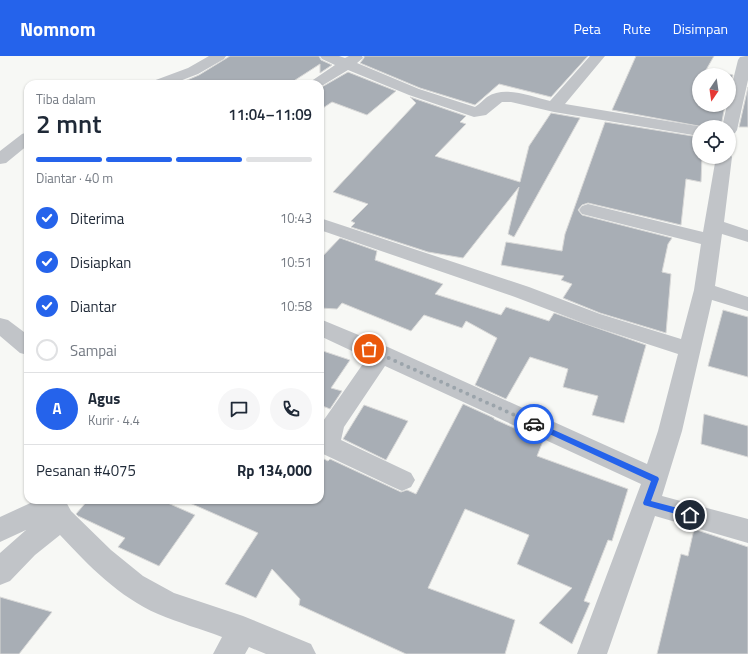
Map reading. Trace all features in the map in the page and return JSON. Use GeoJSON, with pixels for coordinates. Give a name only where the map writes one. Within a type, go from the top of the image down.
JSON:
{"type":"FeatureCollection","features":[{"type":"Feature","properties":{"kind":"street"},"geometry":{"type":"LineString","coordinates":[[168,80],[193,70],[219,56]]}},
{"type":"Feature","properties":{"kind":"street"},"geometry":{"type":"LineString","coordinates":[[327,56],[353,60],[421,94],[474,112],[480,112],[500,97],[511,97],[554,107],[692,131]]}},
{"type":"Feature","properties":{"kind":"street"},"geometry":{"type":"LineString","coordinates":[[554,107],[598,56]]}},
{"type":"Feature","properties":{"kind":"street"},"geometry":{"type":"LineString","coordinates":[[731,120],[742,59]]}},
{"type":"Feature","properties":{"kind":"street"},"geometry":{"type":"LineString","coordinates":[[321,80],[353,60]]}},
{"type":"Feature","properties":{"kind":"street"},"geometry":{"type":"LineString","coordinates":[[0,159],[24,140]]}},
{"type":"Feature","properties":{"kind":"street"},"geometry":{"type":"LineString","coordinates":[[592,654],[651,491],[670,431],[704,290],[723,164]]}},
{"type":"Feature","properties":{"kind":"street"},"geometry":{"type":"LineString","coordinates":[[588,210],[712,232],[748,236]]}},
{"type":"Feature","properties":{"kind":"street"},"geometry":{"type":"LineString","coordinates":[[324,225],[522,292],[593,319],[690,350]]}},
{"type":"Feature","properties":{"kind":"street"},"geometry":{"type":"LineString","coordinates":[[704,290],[748,304]]}},
{"type":"Feature","properties":{"kind":"street"},"geometry":{"type":"LineString","coordinates":[[0,325],[24,344]]}},
{"type":"Feature","properties":{"kind":"street"},"geometry":{"type":"LineString","coordinates":[[324,329],[382,354],[651,491],[748,530]]}},
{"type":"Feature","properties":{"kind":"street"},"geometry":{"type":"LineString","coordinates":[[382,354],[333,424],[328,438],[330,446],[402,480]]}},
{"type":"Feature","properties":{"kind":"street"},"geometry":{"type":"LineString","coordinates":[[0,530],[56,508]]}},
{"type":"Feature","properties":{"kind":"street"},"geometry":{"type":"LineString","coordinates":[[0,572],[25,546],[56,508]]}},
{"type":"Feature","properties":{"kind":"street"},"geometry":{"type":"LineString","coordinates":[[56,508],[101,559],[133,585],[236,642],[301,654]]}},
{"type":"Feature","properties":{"kind":"building"},"geometry":{"type":"Polygon","coordinates":[[[230,56],[319,56],[321,60],[332,65],[320,73],[320,64],[295,80],[187,80],[199,75],[230,56]]]}},
{"type":"Feature","properties":{"kind":"building"},"geometry":{"type":"Polygon","coordinates":[[[364,56],[588,56],[551,97],[499,84],[475,105],[420,88],[360,63],[364,56]]]}},
{"type":"Feature","properties":{"kind":"building"},"geometry":{"type":"Polygon","coordinates":[[[636,56],[714,56],[707,68],[692,68],[692,112],[724,112],[722,120],[692,120],[692,125],[612,110],[636,56]]]}},
{"type":"Feature","properties":{"kind":"building"},"geometry":{"type":"Polygon","coordinates":[[[348,72],[396,91],[367,115],[332,102],[324,107],[324,86],[348,72]]]}},
{"type":"Feature","properties":{"kind":"building"},"geometry":{"type":"Polygon","coordinates":[[[748,87],[748,127],[739,127],[748,87]]]}},
{"type":"Feature","properties":{"kind":"building"},"geometry":{"type":"Polygon","coordinates":[[[410,97],[466,116],[460,122],[466,124],[435,156],[520,182],[529,146],[551,113],[580,118],[514,237],[508,234],[519,187],[463,258],[428,252],[351,227],[355,223],[351,221],[368,204],[333,192],[416,103],[410,97]]]}},
{"type":"Feature","properties":{"kind":"building"},"geometry":{"type":"Polygon","coordinates":[[[605,122],[692,136],[692,164],[702,164],[701,182],[686,179],[681,225],[588,203],[582,205],[578,210],[582,215],[672,238],[668,244],[662,272],[671,274],[666,333],[600,313],[563,298],[572,284],[561,280],[564,276],[501,265],[506,242],[562,251],[565,234],[605,122]]]}},
{"type":"Feature","properties":{"kind":"building"},"geometry":{"type":"Polygon","coordinates":[[[340,238],[377,251],[375,260],[443,284],[435,294],[501,315],[506,307],[549,321],[554,313],[646,345],[624,423],[592,415],[598,396],[563,387],[568,369],[530,357],[506,399],[475,385],[497,338],[466,321],[462,328],[424,315],[411,331],[342,303],[337,309],[324,308],[324,255],[340,238]]]}},
{"type":"Feature","properties":{"kind":"building"},"geometry":{"type":"Polygon","coordinates":[[[723,310],[748,317],[748,377],[708,366],[723,310]]]}},
{"type":"Feature","properties":{"kind":"building"},"geometry":{"type":"Polygon","coordinates":[[[324,351],[350,360],[331,388],[342,391],[330,409],[324,407],[324,351]]]}},
{"type":"Feature","properties":{"kind":"building"},"geometry":{"type":"Polygon","coordinates":[[[463,404],[543,441],[537,456],[628,489],[612,541],[608,540],[584,601],[590,603],[572,644],[539,623],[572,588],[517,564],[529,535],[465,509],[428,588],[515,620],[505,654],[406,654],[299,605],[300,599],[272,569],[256,598],[225,584],[258,533],[192,504],[324,504],[324,459],[328,461],[330,459],[401,492],[407,490],[416,494],[463,404]]]}},
{"type":"Feature","properties":{"kind":"building"},"geometry":{"type":"Polygon","coordinates":[[[364,405],[408,421],[386,460],[343,439],[364,405]]]}},
{"type":"Feature","properties":{"kind":"building"},"geometry":{"type":"Polygon","coordinates":[[[704,414],[748,426],[748,457],[701,444],[704,414]]]}},
{"type":"Feature","properties":{"kind":"building"},"geometry":{"type":"Polygon","coordinates":[[[85,504],[170,504],[195,515],[159,566],[118,547],[125,538],[76,514],[85,504]]]}},
{"type":"Feature","properties":{"kind":"building"},"geometry":{"type":"Polygon","coordinates":[[[694,529],[748,547],[748,654],[657,654],[681,554],[688,556],[694,529]]]}},
{"type":"Feature","properties":{"kind":"building"},"geometry":{"type":"Polygon","coordinates":[[[0,597],[52,612],[19,654],[0,654],[0,597]]]}},
{"type":"Feature","properties":{"kind":"way so far"},"geometry":{"type":"LineString","coordinates":[[369,349],[534,424]]}},
{"type":"Feature","properties":{"kind":"route"},"geometry":{"type":"LineString","coordinates":[[534,424],[655,479],[646,503],[690,515]]}}]}
